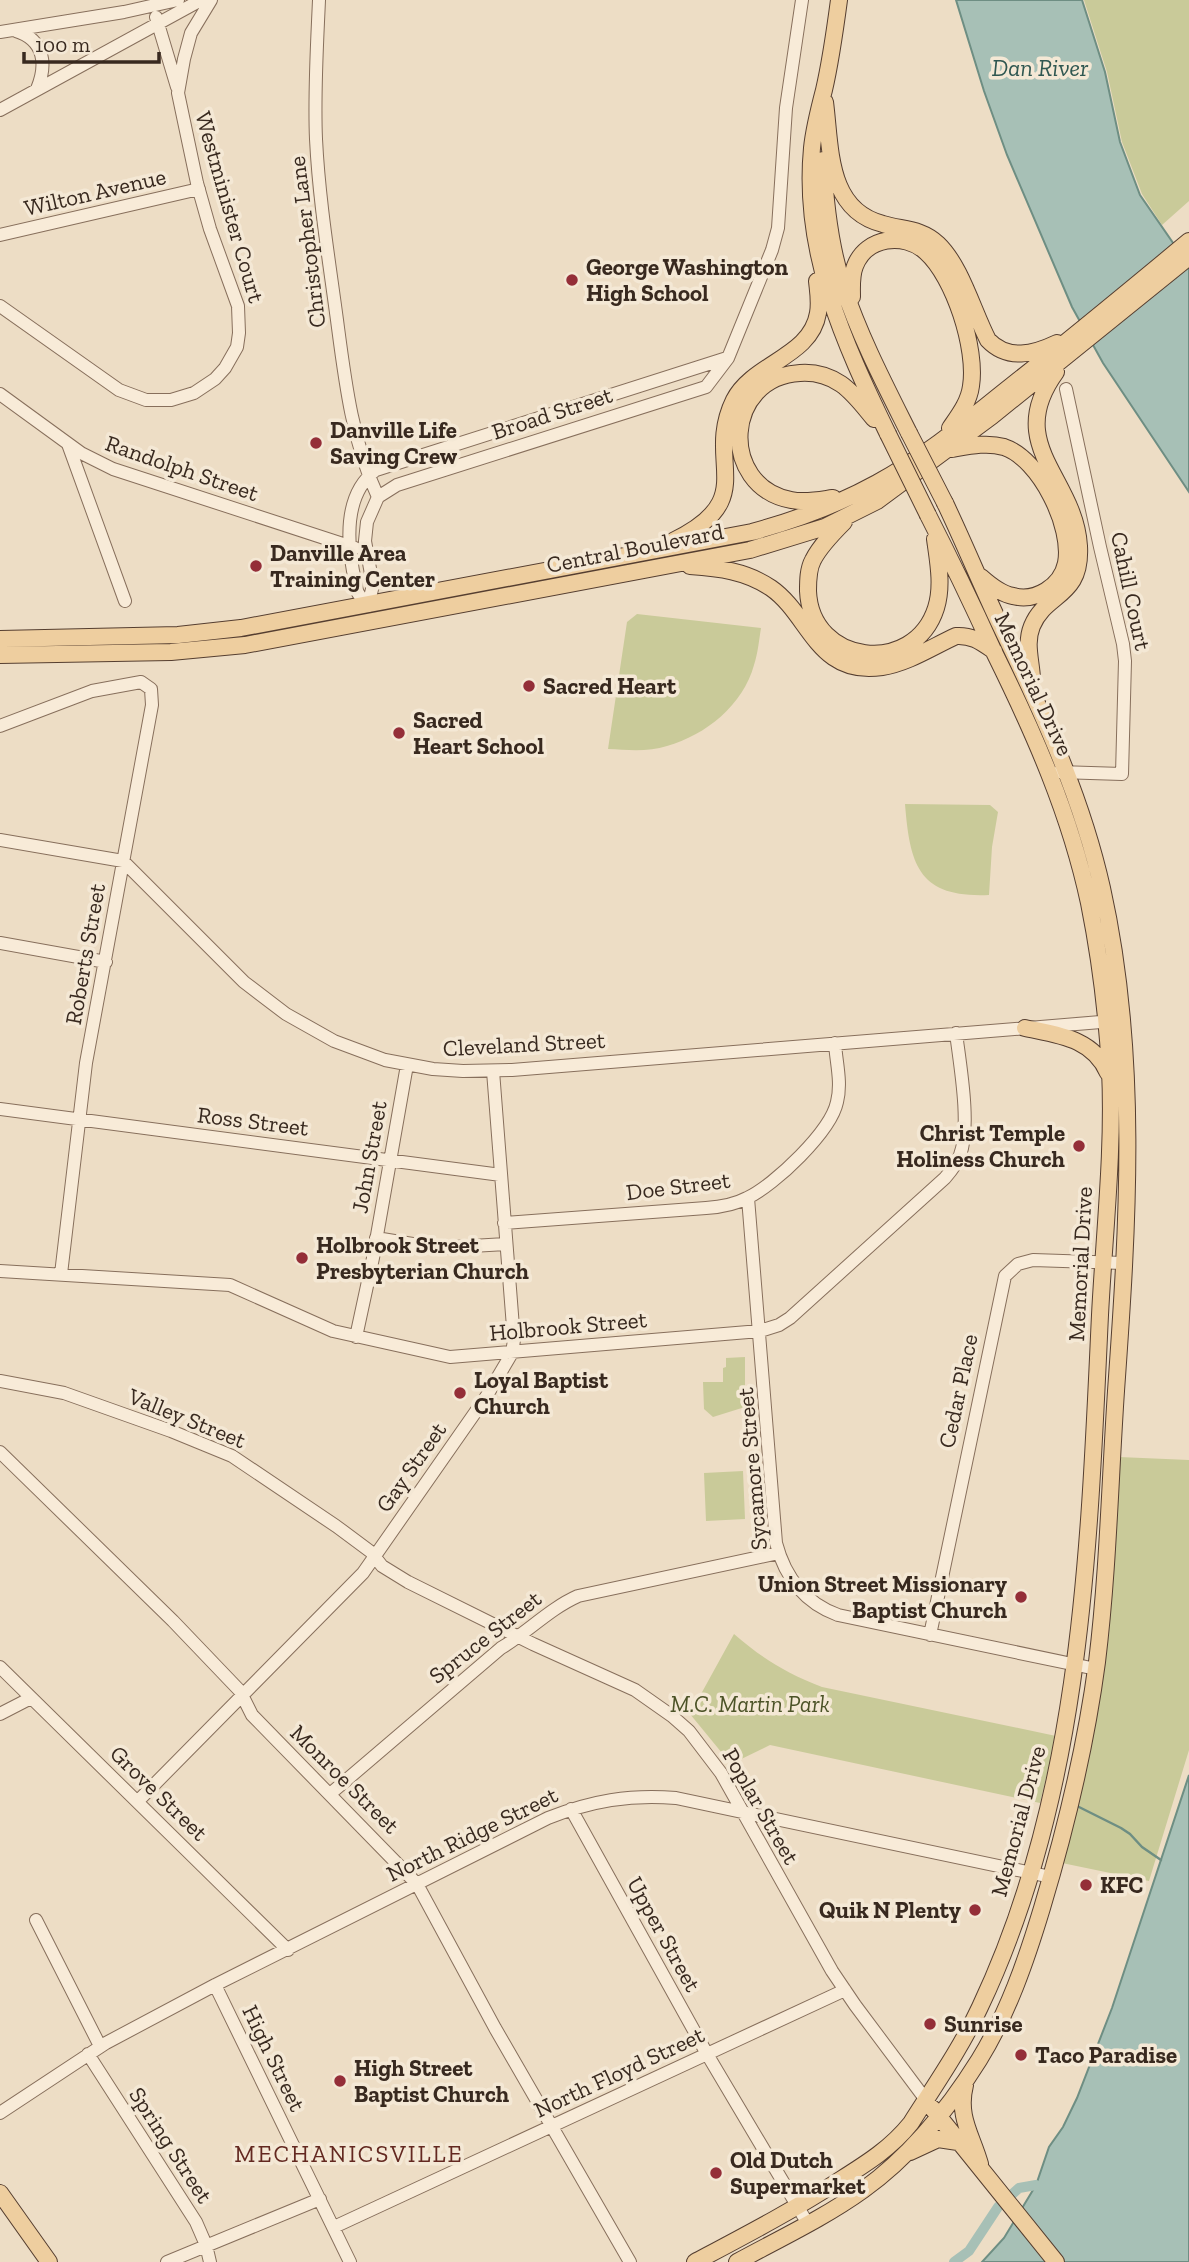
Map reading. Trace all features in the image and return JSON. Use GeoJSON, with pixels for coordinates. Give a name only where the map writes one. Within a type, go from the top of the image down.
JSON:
{"type":"FeatureCollection","features":[{"type":"Feature","properties":{"kind":"main road","name":"Memorial Drive"},"geometry":{"type":"LineString","coordinates":[[695,2262],[797,2206],[889,2147],[911,2123],[926,2100],[958,2050],[980,2007],[1031,1873],[1057,1770],[1076,1665],[1093,1448],[1110,1079],[1097,948],[1087,894],[1070,830],[1049,772],[995,652],[841,333],[830,301],[815,240],[811,171],[816,124],[839,0]]}},
{"type":"Feature","properties":{"kind":"main road","name":"Memorial Drive"},"geometry":{"type":"LineString","coordinates":[[737,2262],[808,2224],[866,2188],[899,2159],[967,2078],[1003,2016],[1029,1948],[1051,1877],[1079,1762],[1096,1669],[1113,1452],[1129,1136],[1123,1020],[1116,961],[1093,852],[1068,773],[1031,688],[945,503],[909,433],[842,284],[827,207],[822,137],[824,91]]}},
{"type":"Feature","properties":{"kind":"main road"},"geometry":{"type":"LineString","coordinates":[[824,91],[835,178],[845,198],[862,216],[886,225],[919,232],[940,246],[957,273],[988,340],[994,346],[1012,353],[1033,353],[1081,331]]}},
{"type":"Feature","properties":{"kind":"main road"},"geometry":{"type":"LineString","coordinates":[[852,310],[852,274],[865,251],[880,241],[891,239],[909,242],[926,252],[935,261],[957,304],[964,323],[971,362],[972,379],[968,400],[945,444],[992,445],[1013,450],[1031,464],[1046,488],[1066,542],[1065,565],[1058,580],[1051,587],[1032,596],[1014,597],[1004,594],[979,576]]}},
{"type":"Feature","properties":{"kind":"main road"},"geometry":{"type":"LineString","coordinates":[[653,551],[694,531],[712,517],[724,494],[726,431],[734,400],[747,381],[798,346],[811,330],[818,311],[815,240]]}},
{"type":"Feature","properties":{"kind":"main road","name":"Central Boulevard"},"geometry":{"type":"LineString","coordinates":[[0,655],[171,652],[245,645],[774,544],[825,527],[877,500],[1189,241]]}},
{"type":"Feature","properties":{"kind":"main road","name":"Central Boulevard"},"geometry":{"type":"LineString","coordinates":[[0,639],[213,632],[368,606],[772,526],[812,513],[853,495],[945,444],[1066,359],[1189,257]]}},
{"type":"Feature","properties":{"kind":"main road"},"geometry":{"type":"LineString","coordinates":[[1031,688],[1028,649],[1032,625],[1044,609],[1068,588],[1080,556],[1077,528],[1044,457],[1036,429],[1038,408],[1044,391],[1066,359]]}},
{"type":"Feature","properties":{"kind":"main road"},"geometry":{"type":"LineString","coordinates":[[853,495],[794,501],[780,498],[761,486],[748,470],[739,441],[741,421],[749,402],[764,385],[775,379],[797,373],[821,375],[842,384],[888,434]]}},
{"type":"Feature","properties":{"kind":"main road"},"geometry":{"type":"LineString","coordinates":[[855,513],[834,532],[812,561],[808,588],[811,610],[823,631],[844,648],[862,653],[880,654],[900,648],[918,637],[932,619],[939,597],[940,579],[930,521]]}},
{"type":"Feature","properties":{"kind":"main road"},"geometry":{"type":"LineString","coordinates":[[666,565],[728,570],[757,579],[779,594],[816,643],[827,653],[846,663],[863,667],[883,667],[912,657],[956,636],[972,637],[995,652]]}},
{"type":"Feature","properties":{"kind":"main road"},"geometry":{"type":"LineString","coordinates":[[1025,1028],[1081,1042],[1100,1058],[1110,1079]]}},
{"type":"Feature","properties":{"kind":"main road"},"geometry":{"type":"LineString","coordinates":[[967,2078],[961,2099],[962,2118],[973,2138],[983,2171]]}},
{"type":"Feature","properties":{"kind":"main road"},"geometry":{"type":"LineString","coordinates":[[926,2100],[1055,2262]]}},
{"type":"Feature","properties":{"kind":"main road"},"geometry":{"type":"LineString","coordinates":[[899,2159],[929,2142],[947,2139],[958,2142]]}},
{"type":"Feature","properties":{"kind":"main road"},"geometry":{"type":"LineString","coordinates":[[0,2193],[49,2262]]}},
{"type":"Feature","properties":{"kind":"street"},"geometry":{"type":"LineString","coordinates":[[7,31],[152,7],[178,0]]}},
{"type":"Feature","properties":{"kind":"street"},"geometry":{"type":"LineString","coordinates":[[0,110],[201,0]]}},
{"type":"Feature","properties":{"kind":"street","name":"Westminister Court"},"geometry":{"type":"LineString","coordinates":[[178,93],[191,33],[211,0]]}},
{"type":"Feature","properties":{"kind":"street","name":"Christopher Lane"},"geometry":{"type":"LineString","coordinates":[[319,0],[316,136],[321,203],[357,443],[378,497]]}},
{"type":"Feature","properties":{"kind":"street","name":"Broad Street"},"geometry":{"type":"LineString","coordinates":[[378,497],[397,485],[706,387],[728,358],[772,250],[778,228],[786,108],[802,0]]}},
{"type":"Feature","properties":{"kind":"street","name":"Westminister Court"},"geometry":{"type":"LineString","coordinates":[[0,306],[125,393],[146,400],[157,401],[189,394],[205,387],[225,368],[237,347],[238,306],[210,229],[178,93],[152,7]]}},
{"type":"Feature","properties":{"kind":"street"},"geometry":{"type":"LineString","coordinates":[[7,31],[33,39],[42,53],[44,68],[37,89]]}},
{"type":"Feature","properties":{"kind":"street","name":"Wilton Avenue"},"geometry":{"type":"LineString","coordinates":[[0,235],[199,189]]}},
{"type":"Feature","properties":{"kind":"street","name":"Broad Street"},"geometry":{"type":"LineString","coordinates":[[368,475],[376,470],[728,358]]}},
{"type":"Feature","properties":{"kind":"street","name":"Cahill Court"},"geometry":{"type":"LineString","coordinates":[[1049,772],[1122,774],[1124,643],[1066,389]]}},
{"type":"Feature","properties":{"kind":"street","name":"Randolph Street"},"geometry":{"type":"LineString","coordinates":[[0,394],[82,453],[113,469],[366,552]]}},
{"type":"Feature","properties":{"kind":"street"},"geometry":{"type":"LineString","coordinates":[[68,443],[125,601]]}},
{"type":"Feature","properties":{"kind":"street"},"geometry":{"type":"LineString","coordinates":[[368,475],[354,502],[349,524],[349,546],[357,592],[368,606]]}},
{"type":"Feature","properties":{"kind":"street"},"geometry":{"type":"LineString","coordinates":[[368,606],[373,585],[366,552],[367,522],[378,497]]}},
{"type":"Feature","properties":{"kind":"street","name":"Roberts Street"},"geometry":{"type":"LineString","coordinates":[[0,726],[67,699],[109,687],[141,682],[149,686],[152,695],[86,1062],[61,1274]]}},
{"type":"Feature","properties":{"kind":"street"},"geometry":{"type":"LineString","coordinates":[[0,840],[123,861]]}},
{"type":"Feature","properties":{"kind":"street","name":"Cleveland Street"},"geometry":{"type":"LineString","coordinates":[[123,861],[264,999],[334,1041],[407,1065],[433,1069],[493,1071],[1123,1020]]}},
{"type":"Feature","properties":{"kind":"street"},"geometry":{"type":"LineString","coordinates":[[0,943],[106,962]]}},
{"type":"Feature","properties":{"kind":"street","name":"Holbrook Street"},"geometry":{"type":"LineString","coordinates":[[0,1271],[230,1285],[334,1331],[437,1356],[512,1353],[586,1344],[760,1331],[790,1318],[954,1168],[960,1156],[965,1130],[956,1033]]}},
{"type":"Feature","properties":{"kind":"street","name":"Doe Street"},"geometry":{"type":"LineString","coordinates":[[504,1223],[706,1208],[748,1198],[767,1186],[828,1124],[839,1091],[835,1043]]}},
{"type":"Feature","properties":{"kind":"street","name":"John Street"},"geometry":{"type":"LineString","coordinates":[[356,1338],[407,1065]]}},
{"type":"Feature","properties":{"kind":"street"},"geometry":{"type":"LineString","coordinates":[[493,1071],[514,1340],[512,1353]]}},
{"type":"Feature","properties":{"kind":"street","name":"Ross Street"},"geometry":{"type":"LineString","coordinates":[[0,1109],[501,1175]]}},
{"type":"Feature","properties":{"kind":"street","name":"Sycamore Street"},"geometry":{"type":"LineString","coordinates":[[748,1198],[771,1490],[779,1553],[792,1580],[801,1592],[824,1610],[1096,1669]]}},
{"type":"Feature","properties":{"kind":"street"},"geometry":{"type":"LineString","coordinates":[[376,1238],[437,1248],[506,1244]]}},
{"type":"Feature","properties":{"kind":"street","name":"Cedar Place"},"geometry":{"type":"LineString","coordinates":[[930,1635],[1005,1276],[1018,1264],[1033,1260],[1123,1263]]}},
{"type":"Feature","properties":{"kind":"street","name":"Gay Street"},"geometry":{"type":"LineString","coordinates":[[138,1801],[363,1573],[485,1397],[512,1353]]}},
{"type":"Feature","properties":{"kind":"street","name":"Valley Street"},"geometry":{"type":"LineString","coordinates":[[0,1381],[64,1393],[217,1448],[356,1540],[375,1557]]}},
{"type":"Feature","properties":{"kind":"street","name":"Monroe Street"},"geometry":{"type":"LineString","coordinates":[[0,1452],[145,1593],[243,1695],[252,1715],[417,1884],[630,2262]]}},
{"type":"Feature","properties":{"kind":"street","name":"Spruce Street"},"geometry":{"type":"LineString","coordinates":[[330,1794],[501,1648],[519,1637],[551,1610],[578,1597],[779,1553]]}},
{"type":"Feature","properties":{"kind":"street","name":"Poplar Street"},"geometry":{"type":"LineString","coordinates":[[375,1557],[382,1566],[421,1590],[635,1690],[664,1709],[689,1731],[721,1773],[845,1990],[926,2100]]}},
{"type":"Feature","properties":{"kind":"street","name":"Grove Street"},"geometry":{"type":"LineString","coordinates":[[0,1667],[288,1950]]}},
{"type":"Feature","properties":{"kind":"street"},"geometry":{"type":"LineString","coordinates":[[0,1714],[31,1698]]}},
{"type":"Feature","properties":{"kind":"street","name":"North Ridge Street"},"geometry":{"type":"LineString","coordinates":[[0,2113],[100,2046],[215,1985],[570,1809],[611,1798],[676,1798],[1051,1877]]}},
{"type":"Feature","properties":{"kind":"street","name":"Upper Street"},"geometry":{"type":"LineString","coordinates":[[570,1809],[706,2054],[808,2224]]}},
{"type":"Feature","properties":{"kind":"street"},"geometry":{"type":"LineString","coordinates":[[36,1920],[100,2046]]}},
{"type":"Feature","properties":{"kind":"street"},"geometry":{"type":"LineString","coordinates":[[1006,1941],[1029,1948]]}},
{"type":"Feature","properties":{"kind":"street","name":"High Street"},"geometry":{"type":"LineString","coordinates":[[215,1985],[351,2262]]}},
{"type":"Feature","properties":{"kind":"street","name":"North Floyd Street"},"geometry":{"type":"LineString","coordinates":[[334,2227],[845,1990]]}},
{"type":"Feature","properties":{"kind":"street"},"geometry":{"type":"LineString","coordinates":[[980,2007],[1003,2016]]}},
{"type":"Feature","properties":{"kind":"street","name":"Spring Street"},"geometry":{"type":"LineString","coordinates":[[88,2054],[196,2222],[210,2262]]}},
{"type":"Feature","properties":{"kind":"street"},"geometry":{"type":"LineString","coordinates":[[167,2262],[320,2199]]}},
{"type":"Feature","properties":{"kind":"green space"},"geometry":{"type":"Polygon","coordinates":[[[1084,0],[1189,0],[1189,201],[1162,225],[1142,194],[1122,142],[1107,72],[1084,0]]]}},
{"type":"Feature","properties":{"kind":"green space"},"geometry":{"type":"Polygon","coordinates":[[[637,614],[761,628],[757,656],[749,680],[741,693],[709,726],[681,741],[660,748],[608,749],[627,622],[637,614]]]}},
{"type":"Feature","properties":{"kind":"green space"},"geometry":{"type":"Polygon","coordinates":[[[905,804],[990,805],[998,812],[992,847],[989,895],[947,891],[933,884],[923,874],[910,845],[905,804]]]}},
{"type":"Feature","properties":{"kind":"green space"},"geometry":{"type":"Polygon","coordinates":[[[745,1357],[745,1407],[713,1417],[704,1409],[703,1382],[723,1382],[726,1358],[745,1357]]]}},
{"type":"Feature","properties":{"kind":"green space"},"geometry":{"type":"Polygon","coordinates":[[[1119,1457],[1189,1460],[1189,1750],[1149,1881],[1062,1863],[1119,1457]]]}},
{"type":"Feature","properties":{"kind":"green space"},"geometry":{"type":"Polygon","coordinates":[[[743,1471],[745,1519],[706,1521],[704,1473],[743,1471]]]}},
{"type":"Feature","properties":{"kind":"green space","name":"M.C. Martin Park"},"geometry":{"type":"Polygon","coordinates":[[[734,1634],[775,1665],[822,1687],[1056,1736],[1040,1803],[770,1745],[731,1764],[690,1714],[734,1634]]]}},
{"type":"Feature","properties":{"kind":"water","name":"Dan River"},"geometry":{"type":"Polygon","coordinates":[[[956,0],[1082,0],[1105,72],[1120,142],[1140,195],[1189,266],[1189,492],[1103,363],[1072,307],[1007,155],[956,0]]]}},
{"type":"Feature","properties":{"kind":"water"},"geometry":{"type":"Polygon","coordinates":[[[1189,1775],[1189,2262],[982,2262],[1004,2238],[1036,2185],[1049,2147],[1063,2127],[1077,2098],[1112,2008],[1189,1775]]]}},
{"type":"Feature","properties":{"kind":"waterway"},"geometry":{"type":"LineString","coordinates":[[1079,1807],[1121,1828],[1161,1860]]}},
{"type":"Feature","properties":{"kind":"waterway"},"geometry":{"type":"LineString","coordinates":[[954,2262],[969,2251],[998,2207],[1019,2188],[1036,2185]]}},
{"type":"Feature","properties":{"kind":"place","name":"George Washington High School"},"geometry":{"type":"Point","coordinates":[572,280]}},
{"type":"Feature","properties":{"kind":"place","name":"Danville Life Saving Crew"},"geometry":{"type":"Point","coordinates":[316,443]}},
{"type":"Feature","properties":{"kind":"place","name":"Danville Area Training Center"},"geometry":{"type":"Point","coordinates":[256,566]}},
{"type":"Feature","properties":{"kind":"place","name":"Sacred Heart"},"geometry":{"type":"Point","coordinates":[529,686]}},
{"type":"Feature","properties":{"kind":"place","name":"Sacred Heart School"},"geometry":{"type":"Point","coordinates":[399,733]}},
{"type":"Feature","properties":{"kind":"place","name":"Christ Temple Holiness Church"},"geometry":{"type":"Point","coordinates":[1079,1146]}},
{"type":"Feature","properties":{"kind":"place","name":"Holbrook Street Presbyterian Church"},"geometry":{"type":"Point","coordinates":[302,1258]}},
{"type":"Feature","properties":{"kind":"place","name":"Loyal Baptist Church"},"geometry":{"type":"Point","coordinates":[460,1393]}},
{"type":"Feature","properties":{"kind":"place","name":"Union Street Missionary Baptist Church"},"geometry":{"type":"Point","coordinates":[1021,1597]}},
{"type":"Feature","properties":{"kind":"place","name":"KFC"},"geometry":{"type":"Point","coordinates":[1086,1885]}},
{"type":"Feature","properties":{"kind":"place","name":"Quik N Plenty"},"geometry":{"type":"Point","coordinates":[975,1910]}},
{"type":"Feature","properties":{"kind":"place","name":"Sunrise"},"geometry":{"type":"Point","coordinates":[930,2024]}},
{"type":"Feature","properties":{"kind":"place","name":"Taco Paradise"},"geometry":{"type":"Point","coordinates":[1021,2055]}},
{"type":"Feature","properties":{"kind":"place","name":"High Street Baptist Church"},"geometry":{"type":"Point","coordinates":[340,2081]}},
{"type":"Feature","properties":{"kind":"place","name":"Old Dutch Supermarket"},"geometry":{"type":"Point","coordinates":[716,2173]}},
{"type":"Feature","properties":{"kind":"district","name":"MECHANICSVILLE"},"geometry":{"type":"Point","coordinates":[349,2153]}}]}
